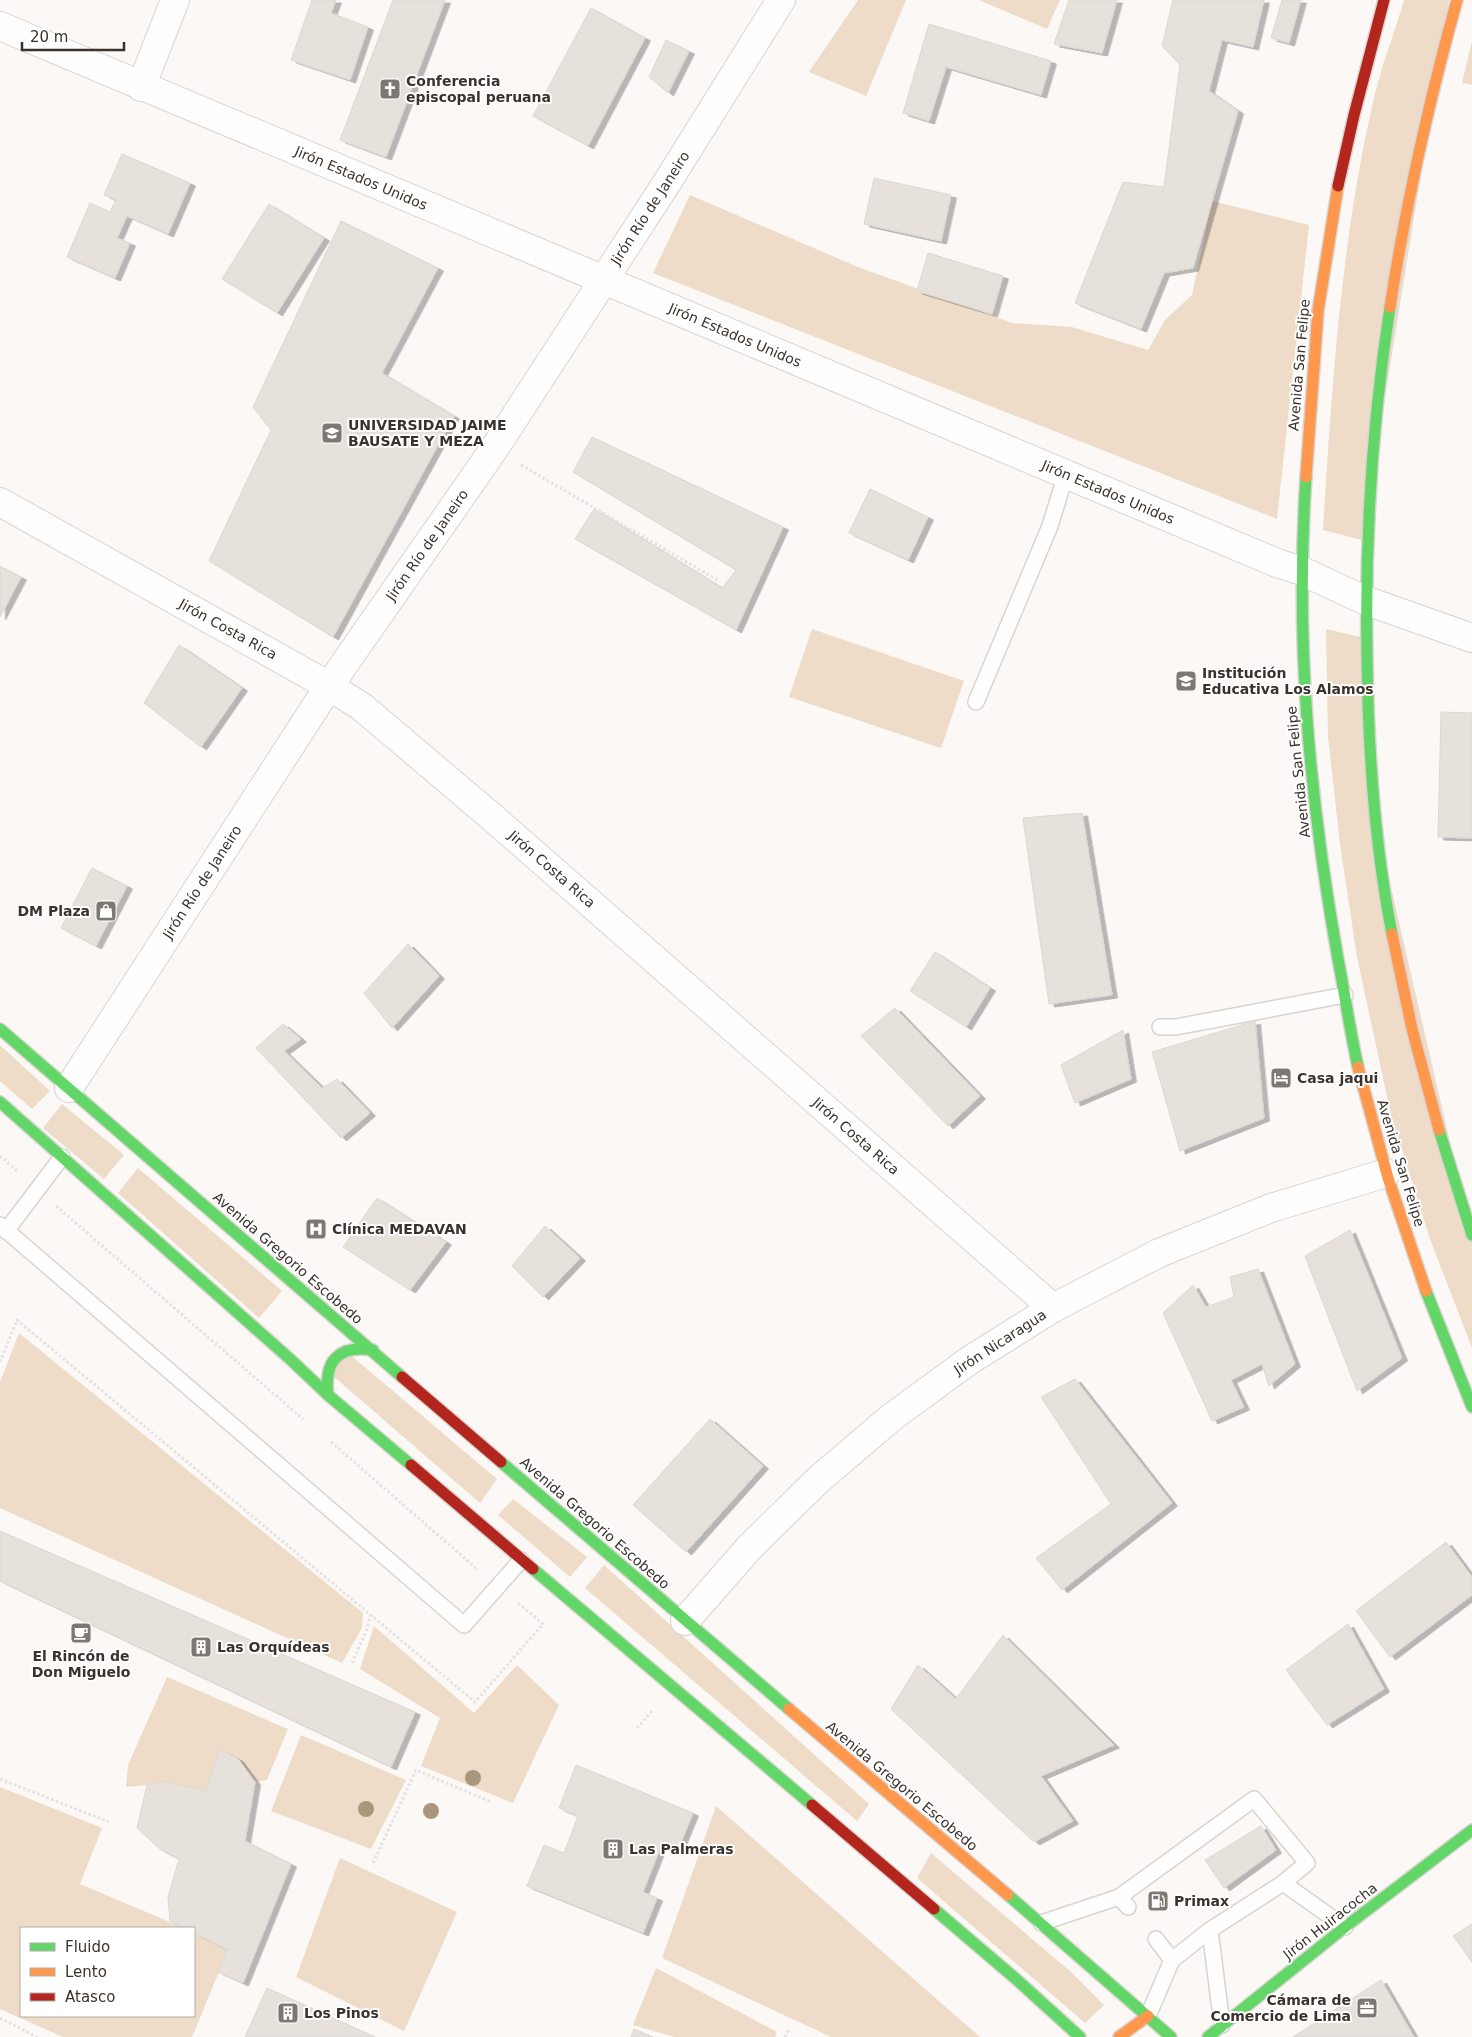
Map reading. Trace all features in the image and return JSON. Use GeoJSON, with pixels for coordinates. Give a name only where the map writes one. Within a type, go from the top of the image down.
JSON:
{"type":"FeatureCollection","features":[{"type":"Feature","properties":{"kind":"street"},"geometry":{"type":"LineString","coordinates":[[141,86],[175,0]]}},
{"type":"Feature","properties":{"kind":"street","name":"Jirón Río de Janeiro"},"geometry":{"type":"LineString","coordinates":[[69,1088],[329,686],[494,450],[695,139],[781,0]]}},
{"type":"Feature","properties":{"kind":"street","name":"Avenida San Felipe"},"geometry":{"type":"LineString","coordinates":[[1384,0],[1343,162],[1328,241],[1318,313],[1311,395],[1300,611],[1303,672],[1328,902],[1365,1097],[1386,1174],[1441,1330],[1472,1407]]}},
{"type":"Feature","properties":{"kind":"street"},"geometry":{"type":"LineString","coordinates":[[1457,0],[1433,88],[1411,185],[1384,340],[1373,439],[1364,600],[1369,752],[1374,818],[1399,976],[1424,1078],[1450,1169],[1472,1235]]}},
{"type":"Feature","properties":{"kind":"street","name":"Jirón Estados Unidos"},"geometry":{"type":"LineString","coordinates":[[0,26],[1302,572],[1364,600],[1472,638]]}},
{"type":"Feature","properties":{"kind":"street","name":"Jirón Costa Rica"},"geometry":{"type":"LineString","coordinates":[[0,502],[329,686],[362,707],[494,818],[1053,1308]]}},
{"type":"Feature","properties":{"kind":"street","name":"Avenida Gregorio Escobedo"},"geometry":{"type":"LineString","coordinates":[[0,1029],[685,1621],[1041,1923],[1171,2037]]}},
{"type":"Feature","properties":{"kind":"street"},"geometry":{"type":"LineString","coordinates":[[0,1102],[290,1359],[328,1395],[1016,1979],[1080,2037]]}},
{"type":"Feature","properties":{"kind":"street","name":"Jirón Nicaragua"},"geometry":{"type":"LineString","coordinates":[[685,1621],[749,1548],[818,1480],[877,1430],[970,1360],[1053,1308],[1160,1253],[1262,1211],[1386,1174]]}},
{"type":"Feature","properties":{"kind":"street"},"geometry":{"type":"LineString","coordinates":[[327,1312],[329,1329]]}},
{"type":"Feature","properties":{"kind":"street"},"geometry":{"type":"LineString","coordinates":[[328,1395],[326,1372],[340,1353],[350,1348],[362,1347],[373,1350]]}},
{"type":"Feature","properties":{"kind":"street"},"geometry":{"type":"LineString","coordinates":[[290,1359],[299,1360],[308,1357]]}},
{"type":"Feature","properties":{"kind":"street","name":"Jirón Huiracocha"},"geometry":{"type":"LineString","coordinates":[[1208,2037],[1472,1830]]}},
{"type":"Feature","properties":{"kind":"street"},"geometry":{"type":"LineString","coordinates":[[1119,2037],[1148,2016]]}},
{"type":"Feature","properties":{"kind":"lane"},"geometry":{"type":"LineString","coordinates":[[976,702],[1050,526],[1066,474]]}},
{"type":"Feature","properties":{"kind":"lane"},"geometry":{"type":"LineString","coordinates":[[1160,1027],[1176,1027],[1345,995]]}},
{"type":"Feature","properties":{"kind":"lane"},"geometry":{"type":"LineString","coordinates":[[62,1157],[3,1228],[464,1625],[521,1560]]}},
{"type":"Feature","properties":{"kind":"lane"},"geometry":{"type":"LineString","coordinates":[[1041,1923],[1123,1902],[1254,1799],[1307,1863],[1283,1883],[1210,1930],[1172,1960],[1148,2016]]}},
{"type":"Feature","properties":{"kind":"lane"},"geometry":{"type":"LineString","coordinates":[[1283,1883],[1345,1928]]}},
{"type":"Feature","properties":{"kind":"lane"},"geometry":{"type":"LineString","coordinates":[[1210,1930],[1222,2025]]}},
{"type":"Feature","properties":{"kind":"lane"},"geometry":{"type":"LineString","coordinates":[[1156,1939],[1172,1960]]}},
{"type":"Feature","properties":{"kind":"path"},"geometry":{"type":"LineString","coordinates":[[494,450],[719,581]]}},
{"type":"Feature","properties":{"kind":"path"},"geometry":{"type":"LineString","coordinates":[[0,1156],[23,1176]]}},
{"type":"Feature","properties":{"kind":"path"},"geometry":{"type":"LineString","coordinates":[[54,1204],[307,1422]]}},
{"type":"Feature","properties":{"kind":"path"},"geometry":{"type":"LineString","coordinates":[[0,1362],[17,1320],[475,1702],[543,1624],[518,1603]]}},
{"type":"Feature","properties":{"kind":"path"},"geometry":{"type":"LineString","coordinates":[[329,1441],[478,1570]]}},
{"type":"Feature","properties":{"kind":"path"},"geometry":{"type":"LineString","coordinates":[[352,1663],[370,1615]]}},
{"type":"Feature","properties":{"kind":"path"},"geometry":{"type":"LineString","coordinates":[[636,1728],[658,1705]]}},
{"type":"Feature","properties":{"kind":"path"},"geometry":{"type":"LineString","coordinates":[[373,1863],[416,1770],[491,1802]]}},
{"type":"Feature","properties":{"kind":"path"},"geometry":{"type":"LineString","coordinates":[[0,1779],[110,1822]]}},
{"type":"Feature","properties":{"kind":"path"},"geometry":{"type":"LineString","coordinates":[[0,2018],[38,2037]]}},
{"type":"Feature","properties":{"kind":"path"},"geometry":{"type":"LineString","coordinates":[[785,2037],[789,2029]]}},
{"type":"Feature","properties":{"kind":"shaded area"},"geometry":{"type":"Polygon","coordinates":[[[858,0],[906,0],[866,96],[809,72],[858,0]]]}},
{"type":"Feature","properties":{"kind":"shaded area"},"geometry":{"type":"Polygon","coordinates":[[[979,0],[1060,0],[1047,29],[979,0]]]}},
{"type":"Feature","properties":{"kind":"shaded area"},"geometry":{"type":"Polygon","coordinates":[[[1404,0],[1449,0],[1362,540],[1323,530],[1334,366],[1346,256],[1363,148],[1375,94],[1404,0]]]}},
{"type":"Feature","properties":{"kind":"shaded area"},"geometry":{"type":"Polygon","coordinates":[[[1472,41],[1472,85],[1462,83],[1472,41]]]}},
{"type":"Feature","properties":{"kind":"shaded area"},"geometry":{"type":"Polygon","coordinates":[[[690,195],[858,267],[1012,323],[1072,327],[1148,350],[1165,320],[1192,295],[1212,201],[1309,225],[1277,519],[653,273],[690,195]]]}},
{"type":"Feature","properties":{"kind":"shaded area"},"geometry":{"type":"Polygon","coordinates":[[[812,629],[964,681],[941,748],[789,697],[812,629]]]}},
{"type":"Feature","properties":{"kind":"shaded area"},"geometry":{"type":"Polygon","coordinates":[[[1326,629],[1365,638],[1383,853],[1472,1237],[1472,1348],[1430,1239],[1391,1115],[1357,957],[1340,844],[1328,736],[1326,629]]]}},
{"type":"Feature","properties":{"kind":"shaded area"},"geometry":{"type":"Polygon","coordinates":[[[0,1045],[50,1091],[32,1109],[0,1081],[0,1045]]]}},
{"type":"Feature","properties":{"kind":"shaded area"},"geometry":{"type":"Polygon","coordinates":[[[62,1104],[124,1155],[104,1179],[43,1128],[62,1104]]]}},
{"type":"Feature","properties":{"kind":"shaded area"},"geometry":{"type":"Polygon","coordinates":[[[138,1168],[282,1291],[259,1318],[118,1193],[138,1168]]]}},
{"type":"Feature","properties":{"kind":"shaded area"},"geometry":{"type":"Polygon","coordinates":[[[19,1333],[363,1613],[362,1628],[342,1663],[0,1508],[0,1382],[19,1333]]]}},
{"type":"Feature","properties":{"kind":"shaded area"},"geometry":{"type":"Polygon","coordinates":[[[341,1347],[497,1479],[480,1503],[325,1369],[341,1347]]]}},
{"type":"Feature","properties":{"kind":"shaded area"},"geometry":{"type":"Polygon","coordinates":[[[513,1499],[587,1557],[570,1577],[498,1515],[513,1499]]]}},
{"type":"Feature","properties":{"kind":"shaded area"},"geometry":{"type":"Polygon","coordinates":[[[604,1565],[869,1804],[857,1821],[585,1588],[604,1565]]]}},
{"type":"Feature","properties":{"kind":"shaded area"},"geometry":{"type":"Polygon","coordinates":[[[374,1626],[474,1713],[517,1665],[559,1705],[513,1803],[421,1766],[440,1718],[360,1669],[374,1626]]]}},
{"type":"Feature","properties":{"kind":"shaded area"},"geometry":{"type":"Polygon","coordinates":[[[167,1677],[288,1729],[267,1780],[255,1782],[238,1759],[220,1749],[206,1791],[161,1781],[147,1785],[126,1787],[128,1765],[167,1677]]]}},
{"type":"Feature","properties":{"kind":"shaded area"},"geometry":{"type":"Polygon","coordinates":[[[301,1735],[406,1780],[371,1849],[271,1811],[301,1735]]]}},
{"type":"Feature","properties":{"kind":"shaded area"},"geometry":{"type":"Polygon","coordinates":[[[0,1787],[102,1828],[80,1884],[182,1927],[20,1927],[20,2017],[195,2017],[195,1934],[228,1950],[192,2037],[63,2037],[0,2009],[0,1787]]]}},
{"type":"Feature","properties":{"kind":"shaded area"},"geometry":{"type":"Polygon","coordinates":[[[716,1806],[980,2037],[831,2037],[662,1958],[716,1806]]]}},
{"type":"Feature","properties":{"kind":"shaded area"},"geometry":{"type":"Polygon","coordinates":[[[931,1853],[1071,1972],[1104,2005],[1085,2023],[917,1878],[931,1853]]]}},
{"type":"Feature","properties":{"kind":"shaded area"},"geometry":{"type":"Polygon","coordinates":[[[340,1858],[457,1912],[404,2031],[296,1977],[340,1858]]]}},
{"type":"Feature","properties":{"kind":"shaded area"},"geometry":{"type":"Polygon","coordinates":[[[656,1968],[777,2032],[775,2037],[674,2037],[633,2025],[656,1968]]]}},
{"type":"Feature","properties":{"kind":"building"},"geometry":{"type":"Polygon","coordinates":[[[312,0],[336,0],[331,13],[368,27],[350,80],[291,60],[312,0]]]}},
{"type":"Feature","properties":{"kind":"building"},"geometry":{"type":"Polygon","coordinates":[[[393,0],[445,0],[386,157],[340,140],[393,0]]]}},
{"type":"Feature","properties":{"kind":"building"},"geometry":{"type":"Polygon","coordinates":[[[1069,0],[1117,0],[1102,53],[1054,44],[1069,0]]]}},
{"type":"Feature","properties":{"kind":"building"},"geometry":{"type":"Polygon","coordinates":[[[1173,0],[1264,0],[1253,47],[1222,40],[1209,91],[1238,111],[1193,268],[1164,273],[1141,329],[1075,303],[1123,182],[1164,187],[1180,65],[1162,46],[1173,0]]]}},
{"type":"Feature","properties":{"kind":"building"},"geometry":{"type":"Polygon","coordinates":[[[1282,0],[1301,0],[1289,43],[1271,38],[1282,0]]]}},
{"type":"Feature","properties":{"kind":"building"},"geometry":{"type":"Polygon","coordinates":[[[591,8],[645,38],[588,146],[533,116],[591,8]]]}},
{"type":"Feature","properties":{"kind":"building"},"geometry":{"type":"Polygon","coordinates":[[[929,24],[1051,61],[1041,95],[946,67],[929,121],[903,113],[929,24]]]}},
{"type":"Feature","properties":{"kind":"building"},"geometry":{"type":"Polygon","coordinates":[[[666,40],[689,51],[668,93],[649,77],[666,40]]]}},
{"type":"Feature","properties":{"kind":"building"},"geometry":{"type":"Polygon","coordinates":[[[122,154],[190,183],[168,234],[127,216],[117,238],[130,243],[115,278],[67,257],[90,203],[110,212],[116,200],[104,195],[122,154]]]}},
{"type":"Feature","properties":{"kind":"building"},"geometry":{"type":"Polygon","coordinates":[[[874,178],[951,195],[941,241],[864,224],[874,178]]]}},
{"type":"Feature","properties":{"kind":"building"},"geometry":{"type":"Polygon","coordinates":[[[269,204],[324,238],[277,313],[222,279],[269,204]]]}},
{"type":"Feature","properties":{"kind":"building","name":"UNIVERSIDAD JAIME BAUSATE Y MEZA"},"geometry":{"type":"Polygon","coordinates":[[[341,221],[438,268],[382,373],[454,416],[333,637],[209,561],[271,430],[253,407],[341,221]]]}},
{"type":"Feature","properties":{"kind":"building"},"geometry":{"type":"Polygon","coordinates":[[[928,253],[1003,276],[992,314],[917,291],[928,253]]]}},
{"type":"Feature","properties":{"kind":"building"},"geometry":{"type":"Polygon","coordinates":[[[592,437],[783,527],[736,630],[575,539],[594,509],[722,588],[736,570],[573,472],[592,437]]]}},
{"type":"Feature","properties":{"kind":"building"},"geometry":{"type":"Polygon","coordinates":[[[870,489],[928,517],[908,560],[849,533],[870,489]]]}},
{"type":"Feature","properties":{"kind":"building"},"geometry":{"type":"Polygon","coordinates":[[[0,566],[21,577],[0,617],[0,566]]]}},
{"type":"Feature","properties":{"kind":"building"},"geometry":{"type":"Polygon","coordinates":[[[179,645],[242,688],[201,747],[144,703],[179,645]]]}},
{"type":"Feature","properties":{"kind":"building"},"geometry":{"type":"Polygon","coordinates":[[[1441,712],[1472,713],[1472,838],[1438,837],[1441,712]]]}},
{"type":"Feature","properties":{"kind":"building"},"geometry":{"type":"Polygon","coordinates":[[[1082,813],[1112,995],[1049,1004],[1023,818],[1082,813]]]}},
{"type":"Feature","properties":{"kind":"building"},"geometry":{"type":"Polygon","coordinates":[[[92,868],[127,886],[96,946],[61,928],[92,868]]]}},
{"type":"Feature","properties":{"kind":"building"},"geometry":{"type":"Polygon","coordinates":[[[408,944],[439,976],[392,1028],[364,993],[408,944]]]}},
{"type":"Feature","properties":{"kind":"building"},"geometry":{"type":"Polygon","coordinates":[[[935,952],[990,988],[966,1027],[910,991],[935,952]]]}},
{"type":"Feature","properties":{"kind":"building"},"geometry":{"type":"Polygon","coordinates":[[[895,1008],[980,1096],[948,1126],[861,1036],[895,1008]]]}},
{"type":"Feature","properties":{"kind":"building"},"geometry":{"type":"Polygon","coordinates":[[[1255,1021],[1264,1118],[1180,1151],[1152,1052],[1255,1021]]]}},
{"type":"Feature","properties":{"kind":"building"},"geometry":{"type":"Polygon","coordinates":[[[283,1024],[301,1039],[284,1051],[322,1088],[337,1079],[370,1113],[341,1138],[256,1048],[283,1024]]]}},
{"type":"Feature","properties":{"kind":"building"},"geometry":{"type":"Polygon","coordinates":[[[1123,1030],[1131,1079],[1075,1103],[1061,1065],[1123,1030]]]}},
{"type":"Feature","properties":{"kind":"building"},"geometry":{"type":"Polygon","coordinates":[[[377,1198],[446,1242],[410,1290],[343,1247],[377,1198]]]}},
{"type":"Feature","properties":{"kind":"building"},"geometry":{"type":"Polygon","coordinates":[[[545,1226],[580,1258],[543,1297],[512,1266],[545,1226]]]}},
{"type":"Feature","properties":{"kind":"building"},"geometry":{"type":"Polygon","coordinates":[[[1350,1230],[1402,1358],[1357,1391],[1305,1256],[1350,1230]]]}},
{"type":"Feature","properties":{"kind":"building"},"geometry":{"type":"Polygon","coordinates":[[[1258,1269],[1295,1364],[1269,1386],[1262,1364],[1231,1380],[1244,1407],[1212,1421],[1163,1313],[1193,1285],[1206,1307],[1234,1297],[1230,1277],[1258,1269]]]}},
{"type":"Feature","properties":{"kind":"building"},"geometry":{"type":"Polygon","coordinates":[[[1075,1379],[1172,1503],[1062,1590],[1036,1558],[1111,1504],[1041,1397],[1075,1379]]]}},
{"type":"Feature","properties":{"kind":"building"},"geometry":{"type":"Polygon","coordinates":[[[710,1419],[763,1466],[686,1552],[633,1505],[710,1419]]]}},
{"type":"Feature","properties":{"kind":"building","name":"Las Orquídeas"},"geometry":{"type":"Polygon","coordinates":[[[0,1531],[415,1712],[391,1767],[0,1581],[0,1531]]]}},
{"type":"Feature","properties":{"kind":"building"},"geometry":{"type":"Polygon","coordinates":[[[1446,1542],[1472,1577],[1472,1595],[1390,1657],[1356,1611],[1446,1542]]]}},
{"type":"Feature","properties":{"kind":"building"},"geometry":{"type":"Polygon","coordinates":[[[1348,1624],[1384,1689],[1327,1725],[1286,1670],[1348,1624]]]}},
{"type":"Feature","properties":{"kind":"building"},"geometry":{"type":"Polygon","coordinates":[[[1003,1635],[1114,1745],[1041,1776],[1073,1821],[1034,1842],[891,1709],[918,1665],[956,1699],[1003,1635]]]}},
{"type":"Feature","properties":{"kind":"building"},"geometry":{"type":"Polygon","coordinates":[[[220,1749],[238,1759],[255,1782],[245,1841],[291,1864],[243,1983],[218,1972],[228,1950],[195,1934],[195,1927],[182,1927],[170,1921],[168,1897],[179,1859],[161,1850],[137,1828],[147,1785],[161,1781],[206,1791],[220,1749]]]}},
{"type":"Feature","properties":{"kind":"building","name":"Las Palmeras"},"geometry":{"type":"Polygon","coordinates":[[[576,1765],[693,1813],[677,1852],[661,1846],[643,1892],[657,1898],[643,1933],[527,1886],[544,1845],[564,1853],[578,1816],[559,1808],[576,1765]]]}},
{"type":"Feature","properties":{"kind":"building"},"geometry":{"type":"Polygon","coordinates":[[[1261,1826],[1276,1850],[1224,1888],[1205,1860],[1261,1826]]]}},
{"type":"Feature","properties":{"kind":"building"},"geometry":{"type":"Polygon","coordinates":[[[1472,1924],[1472,1962],[1453,1936],[1472,1924]]]}},
{"type":"Feature","properties":{"kind":"building","name":"Cámara de Comercio de Lima"},"geometry":{"type":"Polygon","coordinates":[[[1381,1980],[1414,2037],[1293,2037],[1381,1980]]]}},
{"type":"Feature","properties":{"kind":"building","name":"Los Pinos"},"geometry":{"type":"Polygon","coordinates":[[[267,1988],[375,2037],[245,2037],[267,1988]]]}},
{"type":"Feature","properties":{"kind":"building"},"geometry":{"type":"Polygon","coordinates":[[[634,2029],[653,2037],[631,2037],[634,2029]]]}},
{"type":"Feature","properties":{"kind":"traffic: fast"},"geometry":{"type":"LineString","coordinates":[[1390,307],[1374,437],[1367,568],[1367,611],[1369,725],[1373,795],[1376,830],[1392,934]]}},
{"type":"Feature","properties":{"kind":"traffic: fast"},"geometry":{"type":"LineString","coordinates":[[1306,477],[1302,599],[1307,719],[1312,779],[1328,899],[1358,1067]]}},
{"type":"Feature","properties":{"kind":"traffic: fast"},"geometry":{"type":"LineString","coordinates":[[0,1029],[402,1377]]}},
{"type":"Feature","properties":{"kind":"traffic: fast"},"geometry":{"type":"LineString","coordinates":[[0,1102],[290,1359],[328,1395],[411,1465]]}},
{"type":"Feature","properties":{"kind":"traffic: fast"},"geometry":{"type":"LineString","coordinates":[[1439,1130],[1472,1235]]}},
{"type":"Feature","properties":{"kind":"traffic: fast"},"geometry":{"type":"LineString","coordinates":[[1426,1291],[1472,1407]]}},
{"type":"Feature","properties":{"kind":"traffic: fast"},"geometry":{"type":"LineString","coordinates":[[328,1395],[328,1373],[336,1358],[342,1353],[351,1350],[373,1350]]}},
{"type":"Feature","properties":{"kind":"traffic: fast"},"geometry":{"type":"LineString","coordinates":[[501,1462],[789,1709]]}},
{"type":"Feature","properties":{"kind":"traffic: fast"},"geometry":{"type":"LineString","coordinates":[[533,1569],[812,1805]]}},
{"type":"Feature","properties":{"kind":"traffic: fast"},"geometry":{"type":"LineString","coordinates":[[1208,2037],[1345,1927],[1472,1830]]}},
{"type":"Feature","properties":{"kind":"traffic: fast"},"geometry":{"type":"LineString","coordinates":[[1008,1895],[1171,2037]]}},
{"type":"Feature","properties":{"kind":"traffic: fast"},"geometry":{"type":"LineString","coordinates":[[934,1909],[1080,2037]]}},
{"type":"Feature","properties":{"kind":"traffic: slow"},"geometry":{"type":"LineString","coordinates":[[1390,307],[1403,229],[1419,152],[1457,0]]}},
{"type":"Feature","properties":{"kind":"traffic: slow"},"geometry":{"type":"LineString","coordinates":[[1306,477],[1318,311],[1338,186]]}},
{"type":"Feature","properties":{"kind":"traffic: slow"},"geometry":{"type":"LineString","coordinates":[[1392,934],[1412,1029],[1439,1130]]}},
{"type":"Feature","properties":{"kind":"traffic: slow"},"geometry":{"type":"LineString","coordinates":[[1358,1067],[1388,1178],[1426,1291]]}},
{"type":"Feature","properties":{"kind":"traffic: slow"},"geometry":{"type":"LineString","coordinates":[[789,1709],[1008,1895]]}},
{"type":"Feature","properties":{"kind":"traffic: slow"},"geometry":{"type":"LineString","coordinates":[[1119,2037],[1148,2016]]}},
{"type":"Feature","properties":{"kind":"traffic: jam"},"geometry":{"type":"LineString","coordinates":[[1338,186],[1354,115],[1384,0]]}},
{"type":"Feature","properties":{"kind":"traffic: jam"},"geometry":{"type":"LineString","coordinates":[[402,1377],[501,1462]]}},
{"type":"Feature","properties":{"kind":"traffic: jam"},"geometry":{"type":"LineString","coordinates":[[411,1465],[533,1569]]}},
{"type":"Feature","properties":{"kind":"traffic: jam"},"geometry":{"type":"LineString","coordinates":[[812,1805],[934,1909]]}},
{"type":"Feature","properties":{"kind":"place","name":"Conferencia episcopal peruana"},"geometry":{"type":"Point","coordinates":[390,89]}},
{"type":"Feature","properties":{"kind":"place","name":"UNIVERSIDAD JAIME BAUSATE Y MEZA"},"geometry":{"type":"Point","coordinates":[332,433]}},
{"type":"Feature","properties":{"kind":"place","name":"Institución Educativa Los Alamos"},"geometry":{"type":"Point","coordinates":[1186,681]}},
{"type":"Feature","properties":{"kind":"place","name":"DM Plaza"},"geometry":{"type":"Point","coordinates":[106,911]}},
{"type":"Feature","properties":{"kind":"place","name":"Casa jaqui"},"geometry":{"type":"Point","coordinates":[1281,1078]}},
{"type":"Feature","properties":{"kind":"place","name":"Clínica MEDAVAN"},"geometry":{"type":"Point","coordinates":[316,1229]}},
{"type":"Feature","properties":{"kind":"place","name":"El Rincón de Don Miguelo"},"geometry":{"type":"Point","coordinates":[81,1633]}},
{"type":"Feature","properties":{"kind":"place","name":"Las Orquídeas"},"geometry":{"type":"Point","coordinates":[201,1647]}},
{"type":"Feature","properties":{"kind":"place","name":"Las Palmeras"},"geometry":{"type":"Point","coordinates":[613,1849]}},
{"type":"Feature","properties":{"kind":"place","name":"Primax"},"geometry":{"type":"Point","coordinates":[1158,1901]}},
{"type":"Feature","properties":{"kind":"place","name":"Cámara de Comercio de Lima"},"geometry":{"type":"Point","coordinates":[1367,2008]}},
{"type":"Feature","properties":{"kind":"place","name":"Los Pinos"},"geometry":{"type":"Point","coordinates":[288,2013]}}]}
